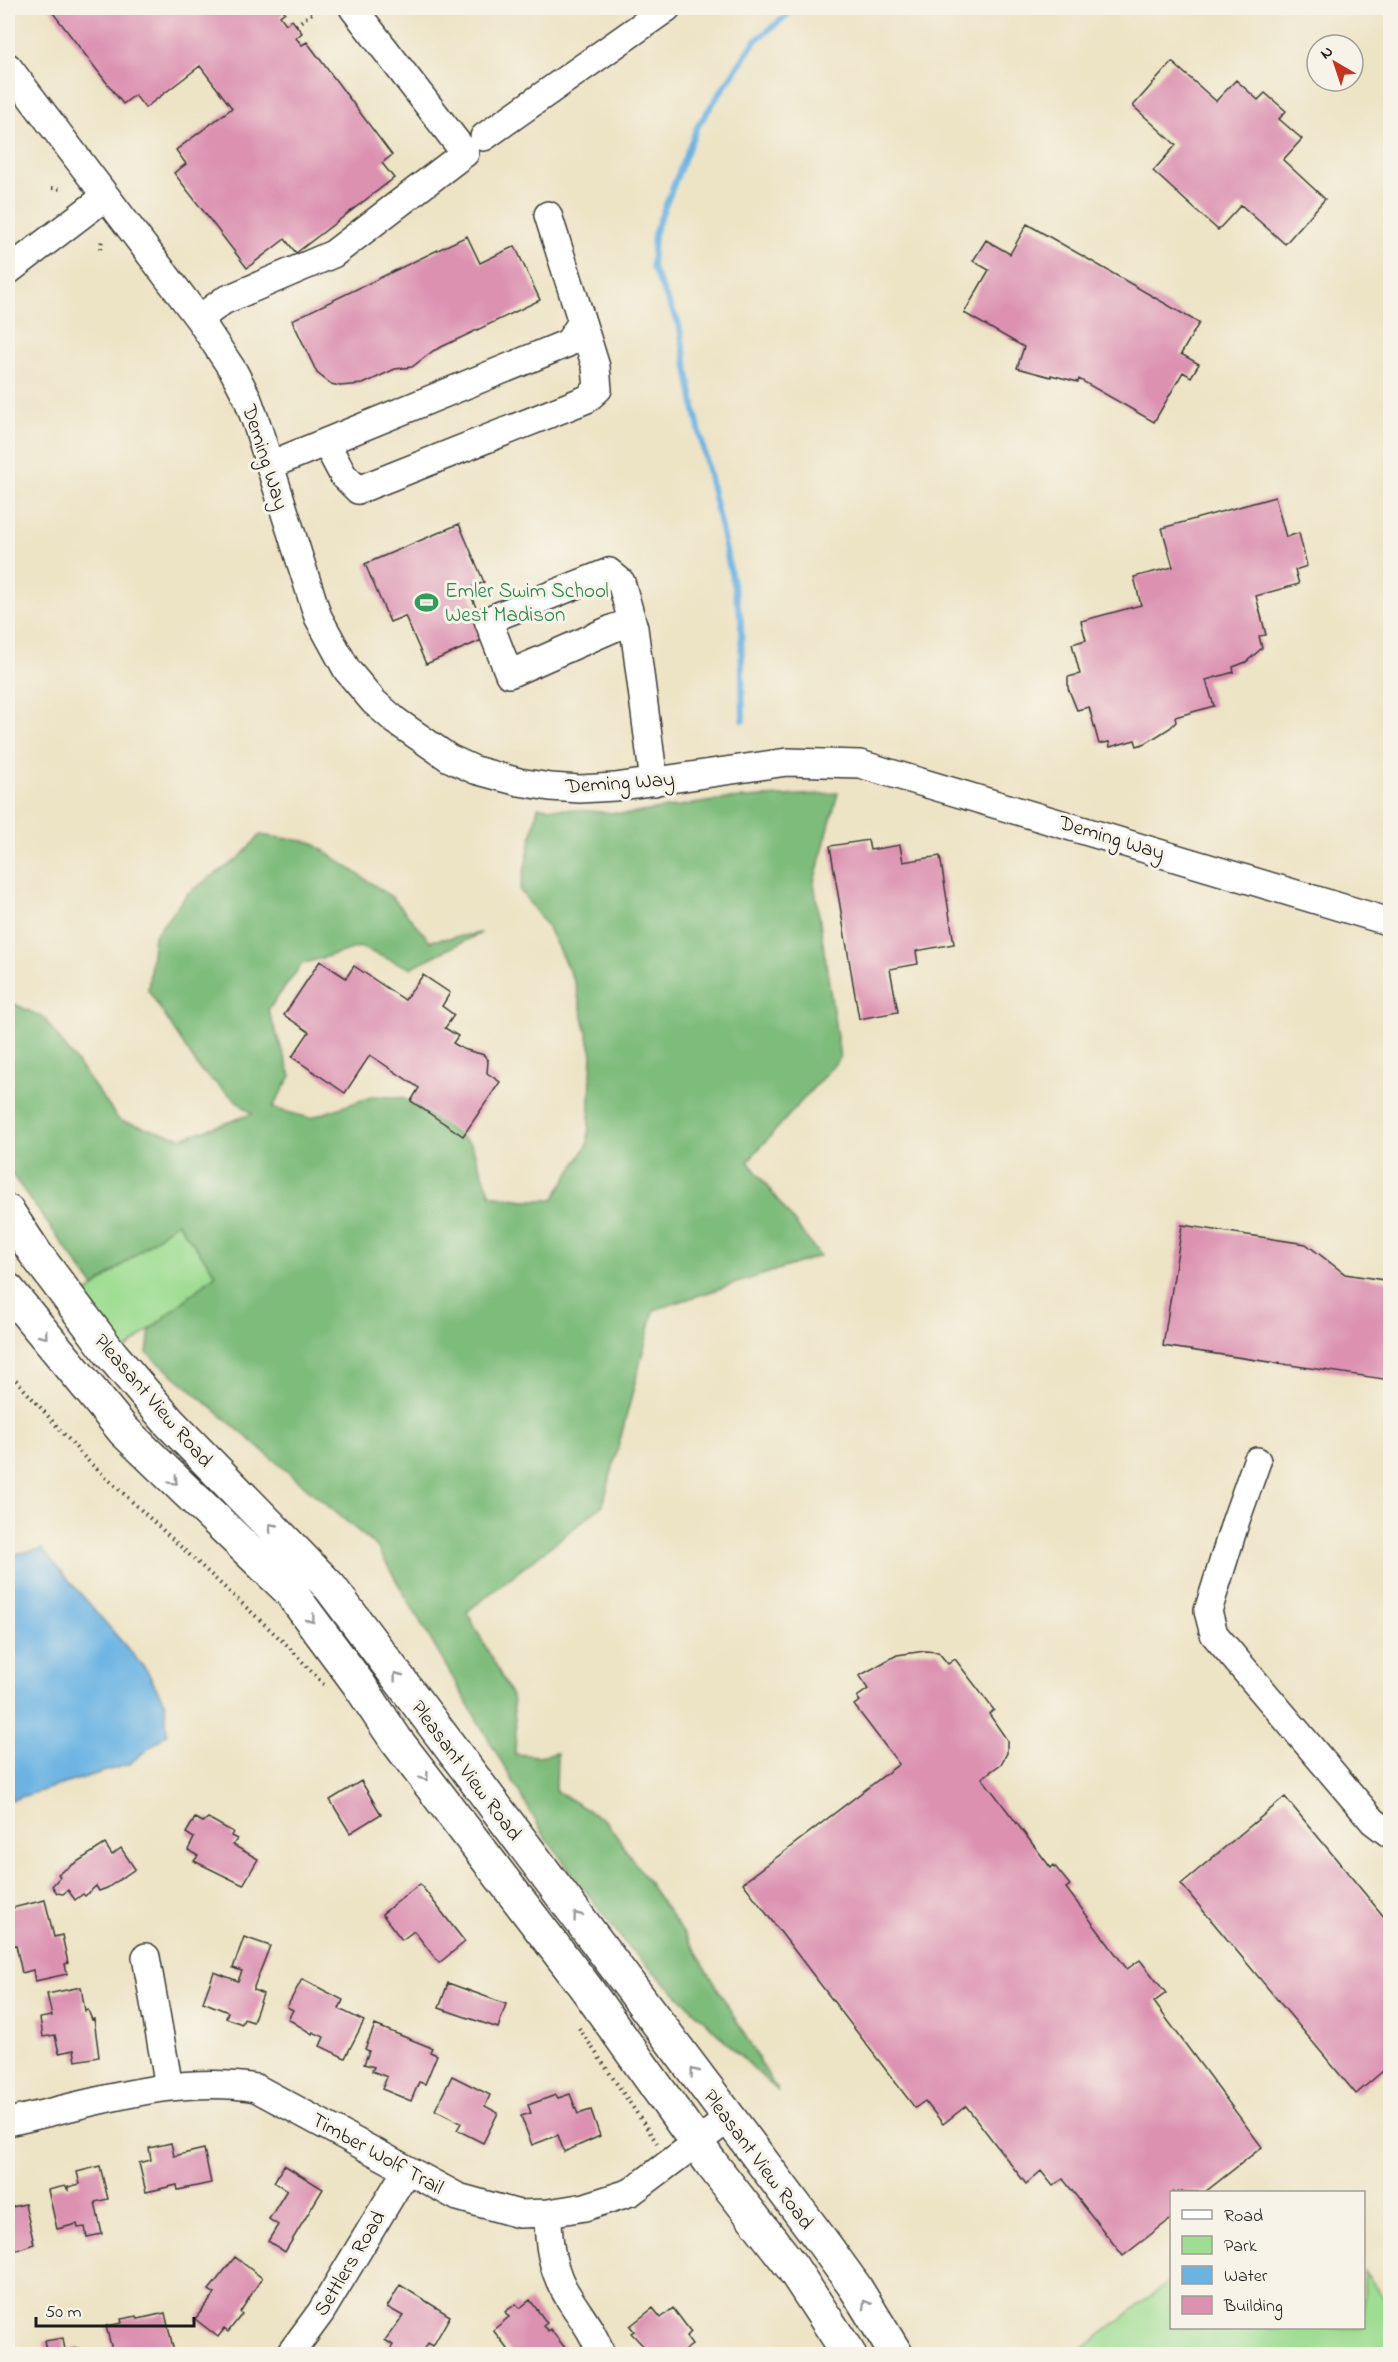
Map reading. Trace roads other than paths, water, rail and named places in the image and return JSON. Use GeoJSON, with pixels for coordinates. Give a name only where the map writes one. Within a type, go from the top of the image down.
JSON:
{"type":"FeatureCollection","features":[{"type":"Feature","properties":{"kind":"main road","name":"Pleasant View Road"},"geometry":{"type":"LineString","coordinates":[[8,1212],[35,1253],[104,1345],[169,1422],[330,1587],[855,2287],[896,2355]]}},
{"type":"Feature","properties":{"kind":"main road","name":"Pleasant View Road"},"geometry":{"type":"LineString","coordinates":[[8,1290],[124,1431],[289,1590],[358,1683],[396,1740],[586,1989],[696,2144],[792,2267],[849,2355]]}},
{"type":"Feature","properties":{"kind":"street"},"geometry":{"type":"LineString","coordinates":[[199,319],[223,302],[333,254],[465,153],[353,8]]}},
{"type":"Feature","properties":{"kind":"street"},"geometry":{"type":"LineString","coordinates":[[483,137],[667,8]]}},
{"type":"Feature","properties":{"kind":"street","name":"Deming Way"},"geometry":{"type":"LineString","coordinates":[[8,67],[199,319],[247,397],[318,617],[347,670],[374,702],[396,721],[449,758],[475,770],[519,782],[580,789],[654,782],[786,762],[860,764],[1390,922]]}},
{"type":"Feature","properties":{"kind":"street"},"geometry":{"type":"LineString","coordinates":[[8,271],[105,197]]}},
{"type":"Feature","properties":{"kind":"street"},"geometry":{"type":"LineString","coordinates":[[326,443],[343,475],[358,490],[587,399],[598,389],[596,367],[548,215]]}},
{"type":"Feature","properties":{"kind":"street"},"geometry":{"type":"LineString","coordinates":[[270,465],[568,343],[582,322]]}},
{"type":"Feature","properties":{"kind":"street"},"geometry":{"type":"LineString","coordinates":[[634,628],[627,624],[614,628],[509,674],[489,620],[609,572],[621,582],[634,628],[654,782]]}},
{"type":"Feature","properties":{"kind":"street"},"geometry":{"type":"LineString","coordinates":[[1257,1461],[1208,1611],[1214,1634],[1374,1821],[1390,1834]]}},
{"type":"Feature","properties":{"kind":"street"},"geometry":{"type":"LineString","coordinates":[[146,1957],[170,2087]]}},
{"type":"Feature","properties":{"kind":"street","name":"Timber Wolf Trail"},"geometry":{"type":"LineString","coordinates":[[8,2122],[170,2087],[226,2083],[256,2088],[406,2171],[458,2197],[519,2214],[548,2213],[614,2200],[631,2192],[670,2165],[728,2120]]}},
{"type":"Feature","properties":{"kind":"street","name":"Settlers Road"},"geometry":{"type":"LineString","coordinates":[[290,2355],[321,2312],[406,2171]]}},
{"type":"Feature","properties":{"kind":"street"},"geometry":{"type":"LineString","coordinates":[[548,2213],[553,2266],[568,2297],[596,2340],[601,2355]]}},
{"type":"Feature","properties":{"kind":"water"},"geometry":{"type":"Polygon","coordinates":[[[42,1549],[147,1671],[165,1704],[167,1734],[129,1764],[8,1801],[8,1555],[42,1549]]]}},
{"type":"Feature","properties":{"kind":"waterway"},"geometry":{"type":"LineString","coordinates":[[743,720],[741,619],[695,411],[679,324],[652,267],[654,234],[697,127],[755,41],[796,8]]}},
{"type":"Feature","properties":{"kind":"place","name":"Emler Swim School West Madison"},"geometry":{"type":"Point","coordinates":[427,602]}}]}
